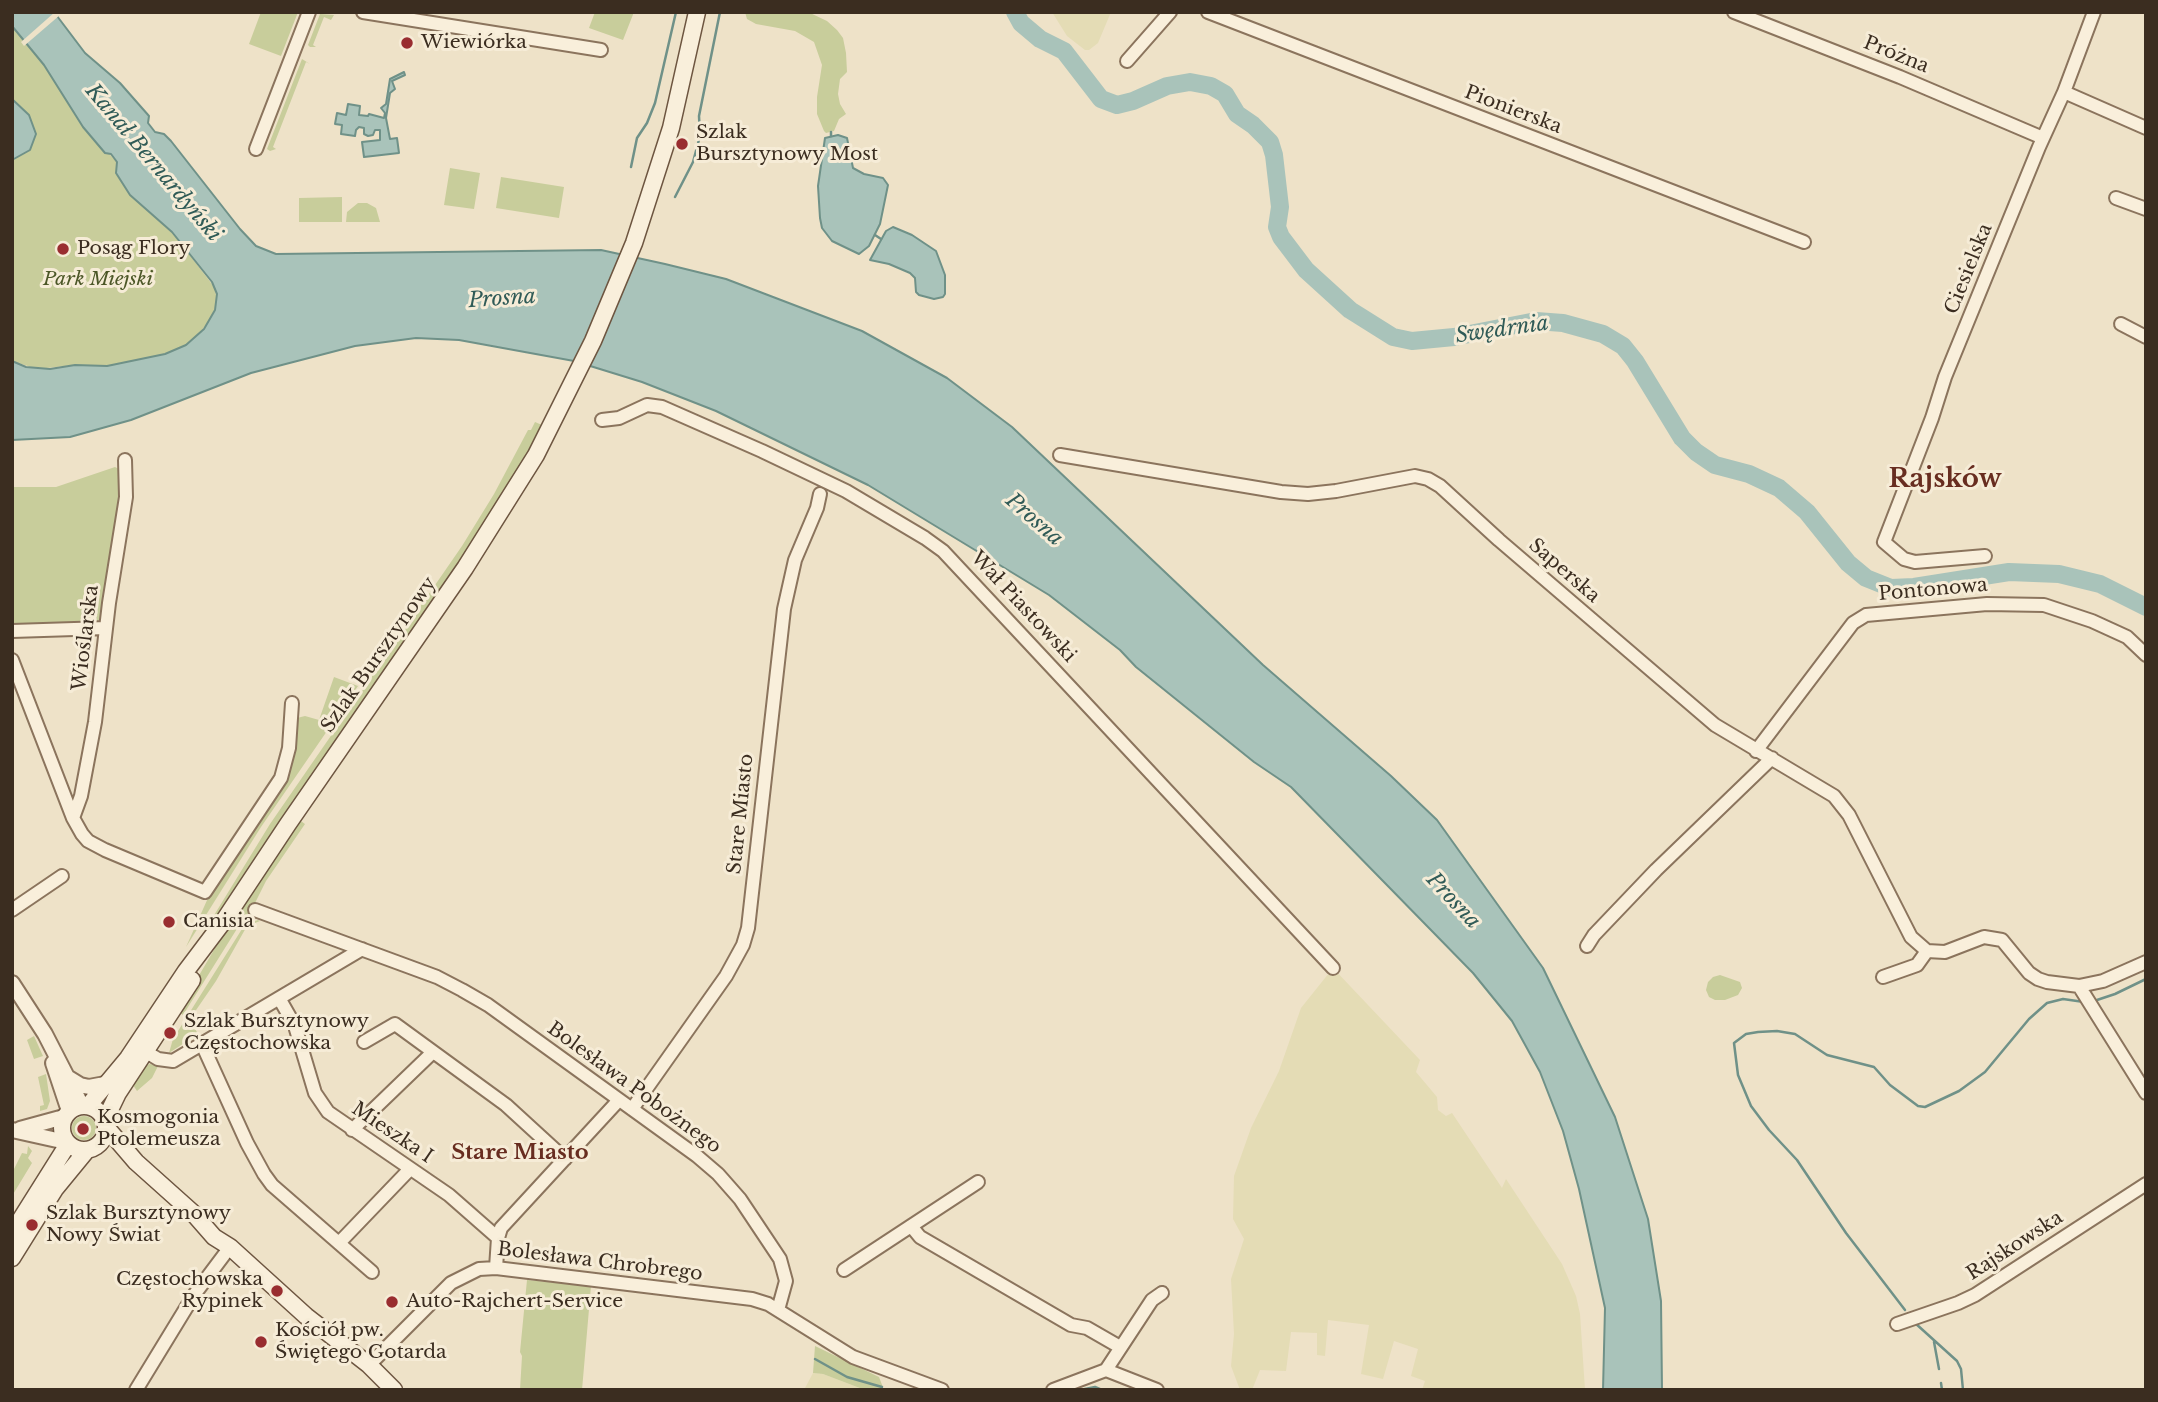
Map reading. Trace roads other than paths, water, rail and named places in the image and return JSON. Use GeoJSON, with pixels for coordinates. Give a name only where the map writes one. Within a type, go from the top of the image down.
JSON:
{"type":"FeatureCollection","features":[{"type":"Feature","properties":{"kind":"main road","name":"Szlak Bursztynowy"},"geometry":{"type":"LineString","coordinates":[[105,1124],[113,1101],[186,971],[223,922],[466,568],[515,490],[564,402],[609,306],[644,215],[671,128],[698,12]]}},
{"type":"Feature","properties":{"kind":"main road","name":"Szlak Bursztynowy"},"geometry":{"type":"LineString","coordinates":[[76,1110],[142,1049]]}},
{"type":"Feature","properties":{"kind":"main road"},"geometry":{"type":"LineString","coordinates":[[136,1161],[92,1148],[76,1149],[67,1143],[62,1132],[76,1110],[98,1111],[105,1124],[136,1161],[193,1213],[214,1237],[230,1247],[306,1316],[369,1365],[394,1390]]}},
{"type":"Feature","properties":{"kind":"main road"},"geometry":{"type":"LineString","coordinates":[[12,1258],[55,1189],[104,1138],[105,1124]]}},
{"type":"Feature","properties":{"kind":"main road"},"geometry":{"type":"LineString","coordinates":[[12,1233],[67,1143]]}},
{"type":"Feature","properties":{"kind":"street"},"geometry":{"type":"LineString","coordinates":[[256,149],[309,12]]}},
{"type":"Feature","properties":{"kind":"street"},"geometry":{"type":"LineString","coordinates":[[363,12],[601,50]]}},
{"type":"Feature","properties":{"kind":"street"},"geometry":{"type":"LineString","coordinates":[[1127,61],[1170,12]]}},
{"type":"Feature","properties":{"kind":"street","name":"Pionierska"},"geometry":{"type":"LineString","coordinates":[[1208,12],[1804,242]]}},
{"type":"Feature","properties":{"kind":"street","name":"Próżna"},"geometry":{"type":"LineString","coordinates":[[1734,12],[1900,77],[2043,138]]}},
{"type":"Feature","properties":{"kind":"street","name":"Ciesielska"},"geometry":{"type":"LineString","coordinates":[[1985,556],[1915,562],[1904,559],[1884,541],[1932,418],[1945,377],[2064,92],[2094,12]]}},
{"type":"Feature","properties":{"kind":"street"},"geometry":{"type":"LineString","coordinates":[[2064,92],[2146,128]]}},
{"type":"Feature","properties":{"kind":"street"},"geometry":{"type":"LineString","coordinates":[[2116,198],[2146,209]]}},
{"type":"Feature","properties":{"kind":"street"},"geometry":{"type":"LineString","coordinates":[[2121,324],[2146,337]]}},
{"type":"Feature","properties":{"kind":"street","name":"Wał Piastowski"},"geometry":{"type":"LineString","coordinates":[[602,420],[619,418],[647,405],[662,407],[846,491],[943,551],[1333,968]]}},
{"type":"Feature","properties":{"kind":"street","name":"Saperska"},"geometry":{"type":"LineString","coordinates":[[1060,455],[1295,493],[1336,491],[1403,477],[1427,479],[1440,486],[1704,716],[1756,751],[1825,790],[1842,804],[1911,937],[1927,951]]}},
{"type":"Feature","properties":{"kind":"street","name":"Wioślarska"},"geometry":{"type":"LineString","coordinates":[[73,818],[81,796],[89,756],[126,497],[125,460]]}},
{"type":"Feature","properties":{"kind":"street","name":"Stare Miasto"},"geometry":{"type":"LineString","coordinates":[[632,1109],[726,976],[743,945],[748,928],[783,609],[795,560],[817,508],[820,494]]}},
{"type":"Feature","properties":{"kind":"street","name":"Pontonowa"},"geometry":{"type":"LineString","coordinates":[[1756,751],[1861,617],[1987,604],[2044,605],[2092,621],[2127,638],[2146,655]]}},
{"type":"Feature","properties":{"kind":"street"},"geometry":{"type":"LineString","coordinates":[[12,631],[106,628]]}},
{"type":"Feature","properties":{"kind":"street"},"geometry":{"type":"LineString","coordinates":[[12,660],[73,818],[82,834],[96,846],[205,892],[281,778],[289,748],[292,704]]}},
{"type":"Feature","properties":{"kind":"street"},"geometry":{"type":"LineString","coordinates":[[1587,946],[1594,935],[1656,870],[1772,758]]}},
{"type":"Feature","properties":{"kind":"street"},"geometry":{"type":"LineString","coordinates":[[12,910],[62,876]]}},
{"type":"Feature","properties":{"kind":"street","name":"Bolesława Pobożnego"},"geometry":{"type":"LineString","coordinates":[[255,910],[436,976],[462,990],[488,1005],[718,1174],[740,1199],[780,1259],[786,1281],[778,1310]]}},
{"type":"Feature","properties":{"kind":"street"},"geometry":{"type":"LineString","coordinates":[[1883,977],[1917,965],[1927,951],[1945,952],[1978,938],[1991,936],[2002,940],[2011,948],[2029,973],[2038,979],[2081,990],[2146,962]]}},
{"type":"Feature","properties":{"kind":"street"},"geometry":{"type":"LineString","coordinates":[[142,1049],[163,1061],[173,1062],[362,949]]}},
{"type":"Feature","properties":{"kind":"street"},"geometry":{"type":"LineString","coordinates":[[12,983],[67,1077],[76,1110]]}},
{"type":"Feature","properties":{"kind":"street"},"geometry":{"type":"LineString","coordinates":[[2081,990],[2146,1093]]}},
{"type":"Feature","properties":{"kind":"street","name":"Mieszka I"},"geometry":{"type":"LineString","coordinates":[[279,998],[295,1026],[315,1093],[328,1112],[449,1195],[498,1238]]}},
{"type":"Feature","properties":{"kind":"street"},"geometry":{"type":"LineString","coordinates":[[364,1042],[395,1024],[506,1105],[565,1159]]}},
{"type":"Feature","properties":{"kind":"street"},"geometry":{"type":"LineString","coordinates":[[49,1044],[59,1087],[76,1110]]}},
{"type":"Feature","properties":{"kind":"street"},"geometry":{"type":"LineString","coordinates":[[202,1044],[247,1143],[272,1185],[373,1272]]}},
{"type":"Feature","properties":{"kind":"street"},"geometry":{"type":"LineString","coordinates":[[352,1130],[433,1052]]}},
{"type":"Feature","properties":{"kind":"street"},"geometry":{"type":"LineString","coordinates":[[67,1077],[89,1087],[105,1084]]}},
{"type":"Feature","properties":{"kind":"street"},"geometry":{"type":"LineString","coordinates":[[496,1268],[501,1228],[619,1100]]}},
{"type":"Feature","properties":{"kind":"street"},"geometry":{"type":"LineString","coordinates":[[15,1130],[76,1110]]}},
{"type":"Feature","properties":{"kind":"street"},"geometry":{"type":"LineString","coordinates":[[15,1130],[67,1143]]}},
{"type":"Feature","properties":{"kind":"street"},"geometry":{"type":"LineString","coordinates":[[44,1136],[53,1147],[56,1161]]}},
{"type":"Feature","properties":{"kind":"street"},"geometry":{"type":"LineString","coordinates":[[339,1243],[410,1168]]}},
{"type":"Feature","properties":{"kind":"street"},"geometry":{"type":"LineString","coordinates":[[844,1270],[978,1181]]}},
{"type":"Feature","properties":{"kind":"street","name":"Rajskowska"},"geometry":{"type":"LineString","coordinates":[[1897,1324],[1975,1295],[2146,1184]]}},
{"type":"Feature","properties":{"kind":"street"},"geometry":{"type":"LineString","coordinates":[[911,1226],[920,1237],[1071,1325],[1087,1328],[1120,1347]]}},
{"type":"Feature","properties":{"kind":"street"},"geometry":{"type":"LineString","coordinates":[[136,1390],[194,1295],[230,1247]]}},
{"type":"Feature","properties":{"kind":"street","name":"Bolesława Chrobrego"},"geometry":{"type":"LineString","coordinates":[[369,1365],[451,1283],[479,1269],[496,1268],[752,1299],[778,1310]]}},
{"type":"Feature","properties":{"kind":"street"},"geometry":{"type":"LineString","coordinates":[[1053,1390],[1106,1370],[1152,1300],[1162,1293]]}},
{"type":"Feature","properties":{"kind":"street"},"geometry":{"type":"LineString","coordinates":[[778,1310],[853,1357],[942,1390]]}},
{"type":"Feature","properties":{"kind":"street"},"geometry":{"type":"LineString","coordinates":[[1106,1370],[1157,1390]]}},
{"type":"Feature","properties":{"kind":"water"},"geometry":{"type":"Polygon","coordinates":[[[12,12],[54,12],[85,53],[120,83],[149,116],[148,123],[155,132],[164,134],[171,141],[256,246],[276,254],[601,250],[665,264],[726,279],[862,331],[947,378],[1012,427],[1263,665],[1391,776],[1437,820],[1543,968],[1615,1117],[1648,1219],[1661,1301],[1662,1390],[1603,1390],[1605,1308],[1579,1189],[1563,1131],[1540,1072],[1512,1021],[1473,973],[1291,787],[1254,762],[1136,667],[1120,650],[1049,595],[868,485],[716,411],[642,382],[574,361],[459,340],[416,338],[355,346],[251,373],[131,420],[70,437],[12,440],[12,361],[26,367],[50,369],[75,365],[107,366],[165,354],[186,345],[204,329],[215,310],[217,294],[212,282],[172,232],[130,195],[116,173],[117,162],[111,154],[105,153],[83,127],[44,65],[12,26],[12,12]]]}},
{"type":"Feature","properties":{"kind":"water"},"geometry":{"type":"Polygon","coordinates":[[[404,72],[405,75],[392,81],[395,89],[390,93],[386,118],[390,139],[397,138],[399,153],[364,157],[362,142],[380,140],[380,130],[375,130],[373,135],[368,136],[364,134],[364,128],[359,127],[355,136],[341,134],[342,125],[335,124],[337,113],[346,115],[348,104],[360,106],[359,115],[369,114],[384,118],[385,113],[381,108],[386,104],[390,79],[404,72]]]}},
{"type":"Feature","properties":{"kind":"water"},"geometry":{"type":"Polygon","coordinates":[[[12,99],[29,115],[36,134],[30,150],[12,160],[12,99]]]}},
{"type":"Feature","properties":{"kind":"water"},"geometry":{"type":"Polygon","coordinates":[[[838,135],[847,138],[853,168],[864,174],[883,178],[888,185],[880,224],[869,246],[859,254],[832,241],[822,228],[820,218],[818,186],[825,138],[838,135]]]}},
{"type":"Feature","properties":{"kind":"water"},"geometry":{"type":"Polygon","coordinates":[[[893,227],[912,235],[936,251],[945,275],[943,297],[934,299],[919,295],[916,292],[915,278],[910,273],[870,260],[886,231],[893,227]]]}},
{"type":"Feature","properties":{"kind":"waterway"},"geometry":{"type":"LineString","coordinates":[[631,167],[637,138],[655,103],[676,12]]}},
{"type":"Feature","properties":{"kind":"waterway"},"geometry":{"type":"LineString","coordinates":[[675,197],[693,162],[700,136],[699,116],[720,12]]}},
{"type":"Feature","properties":{"kind":"waterway","name":"Swędrnia"},"geometry":{"type":"LineString","coordinates":[[1015,12],[1021,23],[1040,39],[1064,51],[1101,99],[1117,105],[1167,86],[1190,82],[1211,86],[1225,94],[1237,114],[1270,142],[1280,207],[1277,227],[1281,237],[1306,270],[1350,310],[1393,337],[1412,341],[1454,337],[1536,321],[1563,323],[1603,334],[1623,346],[1635,361],[1682,438],[1696,452],[1715,465],[1749,474],[1779,488],[1807,512],[1848,563],[1866,578],[1891,588],[2009,572],[2059,574],[2100,584],[2146,607]]}},
{"type":"Feature","properties":{"kind":"waterway"},"geometry":{"type":"LineString","coordinates":[[875,235],[881,239]]}},
{"type":"Feature","properties":{"kind":"waterway"},"geometry":{"type":"LineString","coordinates":[[2094,1001],[2146,979]]}},
{"type":"Feature","properties":{"kind":"waterway"},"geometry":{"type":"LineString","coordinates":[[1905,1310],[1846,1233],[1797,1160],[1751,1106],[1738,1075],[1734,1043],[1746,1034],[1758,1032],[1795,1034],[1827,1055],[1874,1067],[1890,1085],[1918,1106],[1925,1107],[1959,1091],[1985,1072],[2029,1019],[2047,1003],[2063,999],[2084,1002]]}},
{"type":"Feature","properties":{"kind":"waterway"},"geometry":{"type":"LineString","coordinates":[[1915,1323],[1957,1361],[1961,1369],[1963,1390]]}},
{"type":"Feature","properties":{"kind":"waterway"},"geometry":{"type":"LineString","coordinates":[[1934,1342],[1939,1369]]}},
{"type":"Feature","properties":{"kind":"waterway"},"geometry":{"type":"LineString","coordinates":[[815,1359],[847,1377],[882,1387]]}},
{"type":"Feature","properties":{"kind":"waterway"},"geometry":{"type":"LineString","coordinates":[[1941,1383],[1942,1390]]}},
{"type":"Feature","properties":{"kind":"waterway"},"geometry":{"type":"LineString","coordinates":[[1080,1390],[1095,1387],[1102,1390]]}},
{"type":"Feature","properties":{"kind":"place","name":"Wiewiórka"},"geometry":{"type":"Point","coordinates":[407,43]}},
{"type":"Feature","properties":{"kind":"place","name":"Szlak Bursztynowy Most"},"geometry":{"type":"Point","coordinates":[682,144]}},
{"type":"Feature","properties":{"kind":"place","name":"Posąg Flory"},"geometry":{"type":"Point","coordinates":[63,249]}},
{"type":"Feature","properties":{"kind":"place","name":"Canisia"},"geometry":{"type":"Point","coordinates":[169,922]}},
{"type":"Feature","properties":{"kind":"place","name":"Szlak Bursztynowy Częstochowska"},"geometry":{"type":"Point","coordinates":[170,1033]}},
{"type":"Feature","properties":{"kind":"place","name":"Kosmogonia Ptolemeusza"},"geometry":{"type":"Point","coordinates":[83,1129]}},
{"type":"Feature","properties":{"kind":"place","name":"Szlak Bursztynowy Nowy Świat"},"geometry":{"type":"Point","coordinates":[32,1225]}},
{"type":"Feature","properties":{"kind":"place","name":"Częstochowska Rypinek"},"geometry":{"type":"Point","coordinates":[277,1291]}},
{"type":"Feature","properties":{"kind":"place","name":"Auto-Rajchert-Service"},"geometry":{"type":"Point","coordinates":[392,1302]}},
{"type":"Feature","properties":{"kind":"place","name":"Kościół pw. Świętego Gotarda"},"geometry":{"type":"Point","coordinates":[261,1342]}},
{"type":"Feature","properties":{"kind":"district","name":"Rajsków"},"geometry":{"type":"Point","coordinates":[1945,480]}},
{"type":"Feature","properties":{"kind":"district","name":"Stare Miasto"},"geometry":{"type":"Point","coordinates":[520,1153]}},
{"type":"Feature","properties":{"kind":"water label","name":"Kanał Bernardyński"},"geometry":{"type":"Point","coordinates":[153,163]}},
{"type":"Feature","properties":{"kind":"water label","name":"Prosna"},"geometry":{"type":"Point","coordinates":[502,299]}},
{"type":"Feature","properties":{"kind":"water label","name":"Prosna"},"geometry":{"type":"Point","coordinates":[1034,520]}},
{"type":"Feature","properties":{"kind":"water label","name":"Prosna"},"geometry":{"type":"Point","coordinates":[1453,901]}},
{"type":"Feature","properties":{"kind":"park label","name":"Park Miejski"},"geometry":{"type":"Point","coordinates":[98,280]}}]}
